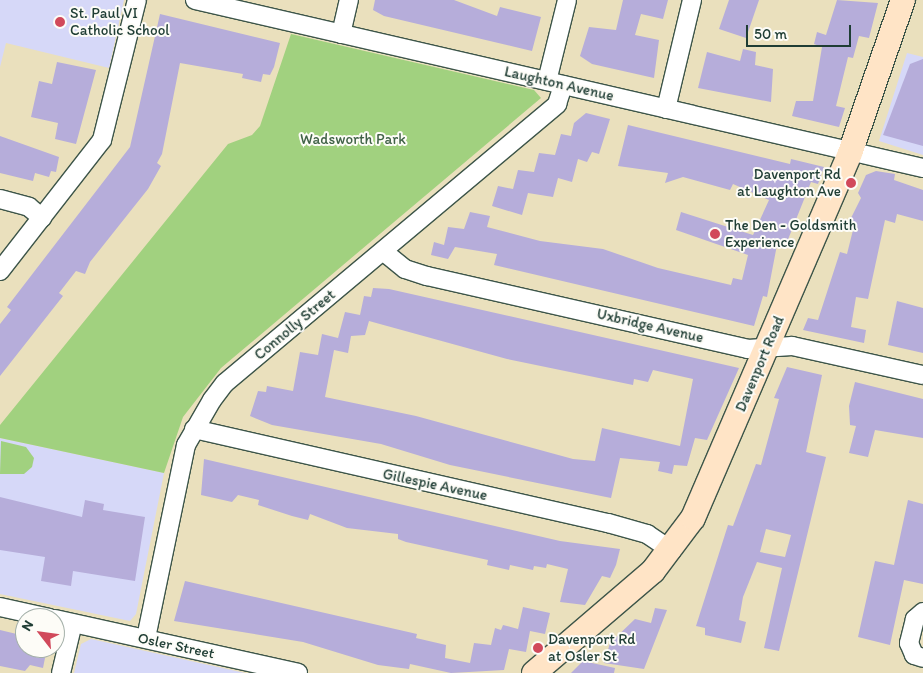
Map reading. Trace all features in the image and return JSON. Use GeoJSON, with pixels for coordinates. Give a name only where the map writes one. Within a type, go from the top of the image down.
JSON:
{"type":"FeatureCollection","features":[{"type":"Feature","properties":{"kind":"street"},"geometry":{"type":"LineString","coordinates":[[0,271],[102,140],[137,0]]}},
{"type":"Feature","properties":{"kind":"street","name":"Laughton Avenue"},"geometry":{"type":"LineString","coordinates":[[195,0],[850,153],[923,168]]}},
{"type":"Feature","properties":{"kind":"street"},"geometry":{"type":"LineString","coordinates":[[341,34],[349,0]]}},
{"type":"Feature","properties":{"kind":"street","name":"Connolly Street"},"geometry":{"type":"LineString","coordinates":[[146,638],[186,445],[225,383],[384,252],[557,104],[555,83],[567,0]]}},
{"type":"Feature","properties":{"kind":"street"},"geometry":{"type":"LineString","coordinates":[[666,109],[692,0]]}},
{"type":"Feature","properties":{"kind":"street","name":"Davenport Road"},"geometry":{"type":"LineString","coordinates":[[534,673],[672,551],[701,501],[850,153],[903,0]]}},
{"type":"Feature","properties":{"kind":"street"},"geometry":{"type":"LineString","coordinates":[[0,199],[29,207],[42,218]]}},
{"type":"Feature","properties":{"kind":"street","name":"Uxbridge Avenue"},"geometry":{"type":"LineString","coordinates":[[384,252],[405,269],[427,276],[748,349],[792,346],[923,375]]}},
{"type":"Feature","properties":{"kind":"street","name":"Gillespie Avenue"},"geometry":{"type":"LineString","coordinates":[[194,430],[608,523],[647,534],[672,551]]}},
{"type":"Feature","properties":{"kind":"street"},"geometry":{"type":"LineString","coordinates":[[0,607],[15,610]]}},
{"type":"Feature","properties":{"kind":"street"},"geometry":{"type":"LineString","coordinates":[[923,612],[915,619],[909,643],[914,655],[923,658]]}},
{"type":"Feature","properties":{"kind":"street","name":"Osler Street"},"geometry":{"type":"LineString","coordinates":[[65,621],[298,673]]}},
{"type":"Feature","properties":{"kind":"street"},"geometry":{"type":"LineString","coordinates":[[61,673],[73,623]]}},
{"type":"Feature","properties":{"kind":"shaded area","name":"St. Paul VI Catholic School"},"geometry":{"type":"Polygon","coordinates":[[[0,0],[124,0],[109,68],[6,43],[0,67],[0,0]]]}},
{"type":"Feature","properties":{"kind":"shaded area"},"geometry":{"type":"Polygon","coordinates":[[[907,53],[923,57],[923,155],[879,141],[907,53]]]}},
{"type":"Feature","properties":{"kind":"shaded area"},"geometry":{"type":"Polygon","coordinates":[[[0,438],[164,473],[136,614],[130,621],[0,594],[0,438]]]}},
{"type":"Feature","properties":{"kind":"shaded area"},"geometry":{"type":"Polygon","coordinates":[[[91,639],[245,673],[74,673],[81,644],[91,639]]]}},
{"type":"Feature","properties":{"kind":"green space","name":"Wadsworth Park"},"geometry":{"type":"Polygon","coordinates":[[[291,34],[534,90],[541,98],[221,368],[183,417],[164,473],[0,438],[0,425],[228,144],[252,135],[260,126],[291,34]]]}},
{"type":"Feature","properties":{"kind":"green space"},"geometry":{"type":"Polygon","coordinates":[[[1,441],[26,447],[34,458],[32,467],[24,474],[0,474],[1,441]]]}},
{"type":"Feature","properties":{"kind":"building"},"geometry":{"type":"Polygon","coordinates":[[[375,0],[454,0],[497,16],[500,7],[541,17],[532,51],[384,16],[373,10],[375,0]]]}},
{"type":"Feature","properties":{"kind":"building"},"geometry":{"type":"Polygon","coordinates":[[[623,0],[668,0],[663,19],[641,14],[635,35],[659,40],[654,78],[592,64],[580,56],[589,27],[616,30],[623,0]]]}},
{"type":"Feature","properties":{"kind":"building"},"geometry":{"type":"Polygon","coordinates":[[[729,0],[759,0],[746,38],[719,29],[729,0]]]}},
{"type":"Feature","properties":{"kind":"building"},"geometry":{"type":"Polygon","coordinates":[[[837,0],[878,3],[869,38],[859,36],[853,58],[848,57],[836,106],[845,108],[839,127],[792,116],[796,101],[813,101],[822,47],[814,44],[817,32],[826,35],[837,0]]]}},
{"type":"Feature","properties":{"kind":"building"},"geometry":{"type":"Polygon","coordinates":[[[160,14],[280,43],[274,67],[270,75],[263,74],[261,82],[242,78],[243,74],[180,63],[162,154],[157,163],[161,166],[148,189],[90,262],[85,274],[76,271],[59,293],[63,296],[0,376],[0,324],[11,310],[7,307],[130,147],[160,14]]]}},
{"type":"Feature","properties":{"kind":"building"},"geometry":{"type":"Polygon","coordinates":[[[743,49],[756,52],[755,65],[773,69],[771,102],[698,88],[707,52],[740,61],[743,49]]]}},
{"type":"Feature","properties":{"kind":"building"},"geometry":{"type":"Polygon","coordinates":[[[923,59],[923,146],[883,135],[910,64],[923,59]]]}},
{"type":"Feature","properties":{"kind":"building"},"geometry":{"type":"Polygon","coordinates":[[[57,62],[96,70],[76,144],[55,139],[58,123],[31,117],[39,81],[52,84],[57,62]]]}},
{"type":"Feature","properties":{"kind":"building"},"geometry":{"type":"Polygon","coordinates":[[[586,113],[610,119],[599,154],[592,152],[587,162],[578,159],[572,182],[558,178],[553,197],[528,193],[522,215],[492,206],[498,186],[513,189],[518,170],[534,172],[539,153],[555,155],[561,134],[571,136],[574,123],[586,113]]]}},
{"type":"Feature","properties":{"kind":"building"},"geometry":{"type":"Polygon","coordinates":[[[628,125],[790,164],[791,159],[824,167],[818,184],[811,182],[785,247],[777,245],[767,297],[763,296],[754,326],[494,265],[497,254],[455,247],[448,259],[431,255],[434,242],[444,245],[448,227],[464,229],[470,212],[490,216],[487,227],[540,241],[603,249],[658,268],[731,285],[733,278],[742,280],[748,255],[676,230],[681,212],[753,235],[769,200],[733,184],[730,190],[683,177],[665,183],[668,173],[618,166],[628,125]]]}},
{"type":"Feature","properties":{"kind":"building"},"geometry":{"type":"Polygon","coordinates":[[[0,136],[59,157],[56,172],[51,171],[49,177],[35,173],[33,181],[0,173],[0,136]]]}},
{"type":"Feature","properties":{"kind":"building"},"geometry":{"type":"Polygon","coordinates":[[[876,171],[895,174],[894,180],[923,190],[923,221],[897,214],[895,223],[885,220],[868,299],[856,297],[851,327],[866,330],[864,343],[803,330],[808,318],[818,320],[840,252],[847,254],[853,230],[846,228],[861,198],[858,193],[866,175],[876,171]]]}},
{"type":"Feature","properties":{"kind":"building"},"geometry":{"type":"Polygon","coordinates":[[[373,288],[389,289],[739,368],[707,440],[695,438],[687,466],[674,465],[672,474],[658,471],[660,462],[620,458],[611,498],[450,465],[381,444],[272,425],[250,416],[258,391],[266,392],[267,386],[293,391],[300,352],[318,355],[322,334],[338,338],[345,312],[360,315],[364,296],[371,297],[373,288]],[[369,321],[365,335],[351,336],[348,353],[334,350],[325,397],[416,416],[573,459],[595,461],[602,428],[680,446],[693,379],[653,370],[648,382],[634,379],[633,385],[507,359],[369,321]]]}},
{"type":"Feature","properties":{"kind":"building"},"geometry":{"type":"Polygon","coordinates":[[[897,301],[923,308],[923,353],[888,345],[897,301]]]}},
{"type":"Feature","properties":{"kind":"building"},"geometry":{"type":"Polygon","coordinates":[[[787,367],[822,375],[806,452],[826,457],[779,651],[764,648],[782,568],[757,562],[743,597],[739,620],[746,622],[741,643],[705,635],[705,628],[696,626],[728,525],[733,526],[756,464],[761,465],[779,399],[774,398],[787,367]],[[766,529],[760,552],[785,557],[791,535],[766,529]]]}},
{"type":"Feature","properties":{"kind":"building"},"geometry":{"type":"Polygon","coordinates":[[[855,382],[923,399],[923,438],[875,430],[868,457],[849,453],[856,426],[850,425],[849,406],[855,382]]]}},
{"type":"Feature","properties":{"kind":"building"},"geometry":{"type":"Polygon","coordinates":[[[204,459],[560,541],[620,549],[610,578],[602,576],[585,605],[560,602],[568,569],[547,564],[546,568],[534,566],[533,570],[510,565],[509,570],[487,565],[488,560],[406,542],[398,539],[398,534],[347,528],[310,514],[308,520],[292,516],[258,505],[259,500],[238,495],[232,502],[201,495],[204,459]]]}},
{"type":"Feature","properties":{"kind":"building"},"geometry":{"type":"Polygon","coordinates":[[[0,497],[82,517],[85,500],[104,504],[103,510],[145,517],[135,581],[73,571],[71,586],[41,581],[45,557],[0,550],[0,497]]]}},
{"type":"Feature","properties":{"kind":"building"},"geometry":{"type":"Polygon","coordinates":[[[908,500],[923,504],[923,584],[904,580],[890,645],[858,637],[875,561],[894,565],[908,500]]]}},
{"type":"Feature","properties":{"kind":"building"},"geometry":{"type":"Polygon","coordinates":[[[185,581],[417,634],[416,638],[446,645],[445,658],[470,663],[474,643],[491,645],[495,628],[501,630],[503,625],[518,629],[523,607],[550,613],[545,634],[530,631],[526,652],[509,649],[504,670],[451,673],[410,664],[409,669],[378,665],[303,642],[174,621],[185,581]]]}},
{"type":"Feature","properties":{"kind":"building"},"geometry":{"type":"Polygon","coordinates":[[[655,608],[667,610],[644,669],[604,663],[610,643],[635,619],[651,623],[655,608]]]}},
{"type":"Feature","properties":{"kind":"building"},"geometry":{"type":"Polygon","coordinates":[[[0,630],[15,634],[15,658],[45,658],[43,668],[30,665],[25,671],[0,666],[0,630]]]}},
{"type":"Feature","properties":{"kind":"building"},"geometry":{"type":"Polygon","coordinates":[[[583,661],[615,668],[614,673],[571,673],[583,661]]]}},
{"type":"Feature","properties":{"kind":"place","name":"St. Paul VI Catholic School"},"geometry":{"type":"Point","coordinates":[60,22]}},
{"type":"Feature","properties":{"kind":"place","name":"Davenport Rd at Laughton Ave"},"geometry":{"type":"Point","coordinates":[851,183]}},
{"type":"Feature","properties":{"kind":"place","name":"The Den - Goldsmith Experience"},"geometry":{"type":"Point","coordinates":[715,234]}},
{"type":"Feature","properties":{"kind":"place","name":"Davenport Rd at Osler St"},"geometry":{"type":"Point","coordinates":[538,648]}}]}
